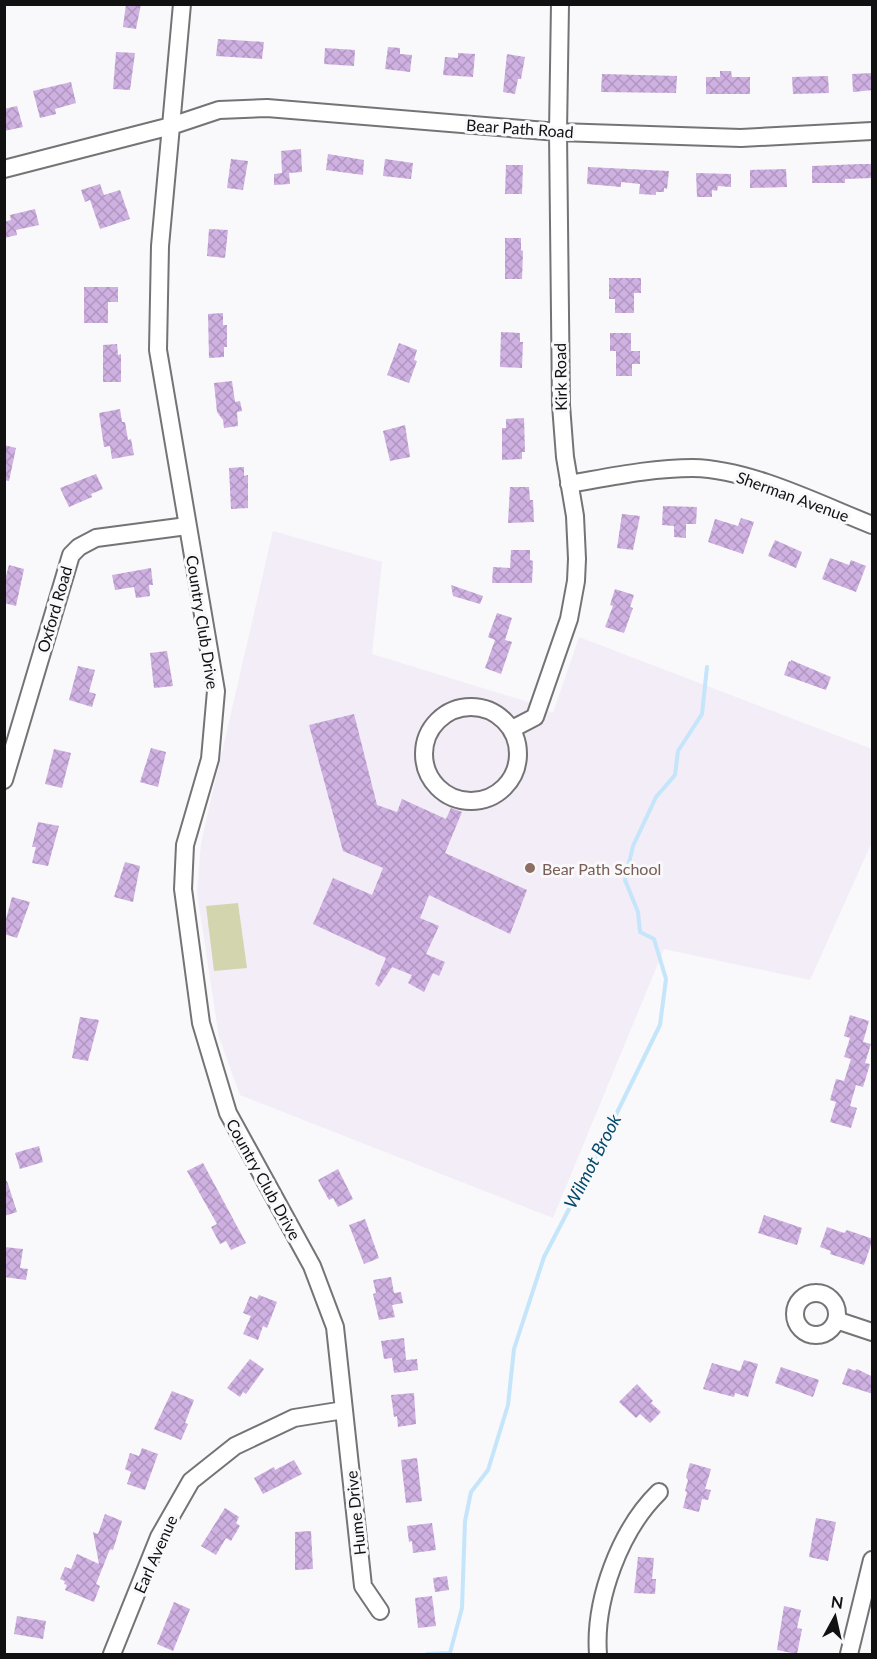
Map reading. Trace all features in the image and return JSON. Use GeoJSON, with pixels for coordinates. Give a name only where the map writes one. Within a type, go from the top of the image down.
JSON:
{"type":"FeatureCollection","features":[{"type":"Feature","properties":{"kind":"street"},"geometry":{"type":"LineString","coordinates":[[171,126],[182,4]]}},
{"type":"Feature","properties":{"kind":"street","name":"Kirk Road"},"geometry":{"type":"LineString","coordinates":[[512,729],[535,717],[569,618],[576,581],[577,538],[561,405],[558,132],[560,4]]}},
{"type":"Feature","properties":{"kind":"street","name":"Bear Path Road"},"geometry":{"type":"LineString","coordinates":[[4,169],[171,126],[219,110],[267,108],[558,132],[741,138],[873,131]]}},
{"type":"Feature","properties":{"kind":"street","name":"Country Club Drive"},"geometry":{"type":"LineString","coordinates":[[171,126],[160,246],[158,350],[216,691],[210,759],[185,845],[183,889],[201,1023],[228,1113],[312,1266],[320,1287],[334,1327],[344,1410]]}},
{"type":"Feature","properties":{"kind":"street","name":"Sherman Avenue"},"geometry":{"type":"LineString","coordinates":[[569,484],[668,469],[718,471],[780,489],[873,525]]}},
{"type":"Feature","properties":{"kind":"street","name":"Oxford Road"},"geometry":{"type":"LineString","coordinates":[[4,780],[71,555],[79,547],[96,538],[187,526]]}},
{"type":"Feature","properties":{"kind":"street"},"geometry":{"type":"LineString","coordinates":[[470,706],[486,709],[501,717],[512,729],[518,743],[517,765],[508,785],[496,795],[482,800],[467,801],[453,798],[440,790],[430,779],[424,763],[424,747],[429,731],[440,718],[454,710],[470,706]]}},
{"type":"Feature","properties":{"kind":"street"},"geometry":{"type":"LineString","coordinates":[[836,1320],[873,1332]]}},
{"type":"Feature","properties":{"kind":"street","name":"Hume Drive"},"geometry":{"type":"LineString","coordinates":[[344,1410],[363,1586],[380,1611]]}},
{"type":"Feature","properties":{"kind":"street","name":"Earl Avenue"},"geometry":{"type":"LineString","coordinates":[[112,1654],[159,1537],[191,1481],[235,1446],[294,1419],[344,1410]]}},
{"type":"Feature","properties":{"kind":"street"},"geometry":{"type":"LineString","coordinates":[[598,1654],[597,1633],[602,1597],[624,1542],[646,1504],[660,1492]]}},
{"type":"Feature","properties":{"kind":"street"},"geometry":{"type":"LineString","coordinates":[[849,1654],[873,1560]]}},
{"type":"Feature","properties":{"kind":"shaded area","name":"Bear Path School"},"geometry":{"type":"Polygon","coordinates":[[[273,531],[382,562],[372,654],[525,701],[553,713],[579,637],[872,749],[872,842],[810,980],[664,949],[553,1218],[240,1095],[219,1037],[197,893],[201,843],[273,531]]]}},
{"type":"Feature","properties":{"kind":"green space"},"geometry":{"type":"Polygon","coordinates":[[[238,903],[247,968],[214,971],[206,906],[238,903]]]}},
{"type":"Feature","properties":{"kind":"building"},"geometry":{"type":"Polygon","coordinates":[[[126,4],[141,4],[136,29],[123,27],[126,4]]]}},
{"type":"Feature","properties":{"kind":"building"},"geometry":{"type":"Polygon","coordinates":[[[218,39],[264,42],[262,59],[216,56],[218,39]]]}},
{"type":"Feature","properties":{"kind":"building"},"geometry":{"type":"Polygon","coordinates":[[[388,47],[400,48],[400,54],[412,55],[410,72],[385,69],[388,47]]]}},
{"type":"Feature","properties":{"kind":"building"},"geometry":{"type":"Polygon","coordinates":[[[325,48],[355,50],[354,66],[324,64],[325,48]]]}},
{"type":"Feature","properties":{"kind":"building"},"geometry":{"type":"Polygon","coordinates":[[[116,52],[135,53],[130,90],[113,89],[116,52]]]}},
{"type":"Feature","properties":{"kind":"building"},"geometry":{"type":"Polygon","coordinates":[[[458,53],[475,54],[473,77],[443,75],[445,57],[458,58],[458,53]]]}},
{"type":"Feature","properties":{"kind":"building"},"geometry":{"type":"Polygon","coordinates":[[[507,54],[525,57],[521,79],[518,79],[515,94],[503,92],[507,54]]]}},
{"type":"Feature","properties":{"kind":"building"},"geometry":{"type":"Polygon","coordinates":[[[720,71],[731,71],[732,77],[750,77],[750,94],[706,94],[706,77],[720,77],[720,71]]]}},
{"type":"Feature","properties":{"kind":"building"},"geometry":{"type":"Polygon","coordinates":[[[873,73],[873,90],[853,92],[852,74],[873,73]]]}},
{"type":"Feature","properties":{"kind":"building"},"geometry":{"type":"Polygon","coordinates":[[[602,74],[677,76],[676,93],[601,92],[602,74]]]}},
{"type":"Feature","properties":{"kind":"building"},"geometry":{"type":"Polygon","coordinates":[[[828,76],[829,93],[793,94],[792,77],[828,76]]]}},
{"type":"Feature","properties":{"kind":"building"},"geometry":{"type":"Polygon","coordinates":[[[71,82],[76,103],[55,109],[56,114],[40,118],[33,91],[71,82]]]}},
{"type":"Feature","properties":{"kind":"building"},"geometry":{"type":"Polygon","coordinates":[[[17,106],[23,127],[4,131],[4,109],[17,106]]]}},
{"type":"Feature","properties":{"kind":"building"},"geometry":{"type":"Polygon","coordinates":[[[301,149],[302,172],[289,173],[290,184],[274,185],[274,174],[282,173],[281,151],[301,149]]]}},
{"type":"Feature","properties":{"kind":"building"},"geometry":{"type":"Polygon","coordinates":[[[328,154],[364,160],[363,175],[326,170],[328,154]]]}},
{"type":"Feature","properties":{"kind":"building"},"geometry":{"type":"Polygon","coordinates":[[[231,159],[248,161],[243,190],[227,188],[231,159]]]}},
{"type":"Feature","properties":{"kind":"building"},"geometry":{"type":"Polygon","coordinates":[[[385,159],[413,163],[411,179],[383,176],[385,159]]]}},
{"type":"Feature","properties":{"kind":"building"},"geometry":{"type":"Polygon","coordinates":[[[873,164],[873,178],[845,179],[845,183],[812,183],[812,166],[873,164]]]}},
{"type":"Feature","properties":{"kind":"building"},"geometry":{"type":"Polygon","coordinates":[[[506,165],[523,165],[522,194],[505,194],[506,165]]]}},
{"type":"Feature","properties":{"kind":"building"},"geometry":{"type":"Polygon","coordinates":[[[588,167],[669,171],[667,189],[664,188],[664,192],[656,192],[656,195],[639,194],[640,184],[621,182],[621,187],[587,184],[588,167]]]}},
{"type":"Feature","properties":{"kind":"building"},"geometry":{"type":"Polygon","coordinates":[[[786,169],[787,187],[750,188],[750,170],[786,169]]]}},
{"type":"Feature","properties":{"kind":"building"},"geometry":{"type":"Polygon","coordinates":[[[696,173],[731,174],[731,187],[718,186],[717,191],[712,190],[712,197],[697,197],[696,173]]]}},
{"type":"Feature","properties":{"kind":"building"},"geometry":{"type":"Polygon","coordinates":[[[100,184],[104,195],[120,190],[130,219],[100,229],[90,200],[85,202],[81,190],[100,184]]]}},
{"type":"Feature","properties":{"kind":"building"},"geometry":{"type":"Polygon","coordinates":[[[35,209],[39,225],[16,230],[17,235],[4,238],[4,222],[11,220],[10,215],[35,209]]]}},
{"type":"Feature","properties":{"kind":"building"},"geometry":{"type":"Polygon","coordinates":[[[209,229],[228,230],[225,258],[207,256],[209,229]]]}},
{"type":"Feature","properties":{"kind":"building"},"geometry":{"type":"Polygon","coordinates":[[[505,238],[521,238],[522,279],[505,279],[505,238]]]}},
{"type":"Feature","properties":{"kind":"building"},"geometry":{"type":"Polygon","coordinates":[[[609,278],[641,278],[641,293],[634,293],[634,313],[615,313],[615,299],[609,299],[609,278]]]}},
{"type":"Feature","properties":{"kind":"building"},"geometry":{"type":"Polygon","coordinates":[[[84,287],[118,287],[118,302],[108,302],[108,323],[84,323],[84,287]]]}},
{"type":"Feature","properties":{"kind":"building"},"geometry":{"type":"Polygon","coordinates":[[[223,313],[223,325],[227,325],[227,347],[224,347],[224,357],[209,358],[208,314],[223,313]]]}},
{"type":"Feature","properties":{"kind":"building"},"geometry":{"type":"Polygon","coordinates":[[[501,332],[520,333],[520,342],[523,342],[522,368],[500,367],[501,332]]]}},
{"type":"Feature","properties":{"kind":"building"},"geometry":{"type":"Polygon","coordinates":[[[610,333],[631,333],[631,351],[640,351],[640,364],[632,364],[632,376],[616,376],[616,351],[610,351],[610,333]]]}},
{"type":"Feature","properties":{"kind":"building"},"geometry":{"type":"Polygon","coordinates":[[[399,343],[417,350],[414,360],[417,361],[409,383],[387,375],[399,343]]]}},
{"type":"Feature","properties":{"kind":"building"},"geometry":{"type":"Polygon","coordinates":[[[117,344],[118,355],[121,354],[121,382],[103,382],[103,345],[117,344]]]}},
{"type":"Feature","properties":{"kind":"building"},"geometry":{"type":"Polygon","coordinates":[[[232,381],[235,402],[240,401],[242,411],[237,412],[238,426],[224,428],[223,420],[217,412],[214,383],[232,381]]]}},
{"type":"Feature","properties":{"kind":"building"},"geometry":{"type":"Polygon","coordinates":[[[120,409],[122,422],[125,422],[128,440],[131,439],[134,455],[112,459],[110,446],[104,447],[99,413],[120,409]]]}},
{"type":"Feature","properties":{"kind":"building"},"geometry":{"type":"Polygon","coordinates":[[[524,418],[525,452],[522,452],[522,459],[502,460],[502,428],[506,428],[506,419],[524,418]]]}},
{"type":"Feature","properties":{"kind":"building"},"geometry":{"type":"Polygon","coordinates":[[[405,425],[410,457],[390,461],[383,431],[405,425]]]}},
{"type":"Feature","properties":{"kind":"building"},"geometry":{"type":"Polygon","coordinates":[[[4,445],[16,448],[9,481],[4,480],[4,445]]]}},
{"type":"Feature","properties":{"kind":"building"},"geometry":{"type":"Polygon","coordinates":[[[244,467],[244,476],[248,475],[248,508],[231,509],[229,468],[244,467]]]}},
{"type":"Feature","properties":{"kind":"building"},"geometry":{"type":"Polygon","coordinates":[[[96,474],[103,489],[91,494],[92,497],[69,507],[60,488],[96,474]]]}},
{"type":"Feature","properties":{"kind":"building"},"geometry":{"type":"Polygon","coordinates":[[[510,487],[529,487],[530,500],[533,500],[534,522],[508,523],[510,487]]]}},
{"type":"Feature","properties":{"kind":"building"},"geometry":{"type":"Polygon","coordinates":[[[663,506],[697,507],[696,524],[686,524],[686,538],[674,537],[674,526],[662,525],[663,506]]]}},
{"type":"Feature","properties":{"kind":"building"},"geometry":{"type":"Polygon","coordinates":[[[622,514],[640,516],[633,550],[617,548],[622,514]]]}},
{"type":"Feature","properties":{"kind":"building"},"geometry":{"type":"Polygon","coordinates":[[[741,518],[754,522],[743,554],[708,542],[715,519],[738,526],[741,518]]]}},
{"type":"Feature","properties":{"kind":"building"},"geometry":{"type":"Polygon","coordinates":[[[775,540],[802,552],[796,568],[768,556],[775,540]]]}},
{"type":"Feature","properties":{"kind":"building"},"geometry":{"type":"Polygon","coordinates":[[[511,550],[530,550],[530,560],[533,561],[532,583],[492,583],[493,567],[510,568],[511,550]]]}},
{"type":"Feature","properties":{"kind":"building"},"geometry":{"type":"Polygon","coordinates":[[[830,558],[849,565],[851,560],[866,566],[856,592],[822,579],[830,558]]]}},
{"type":"Feature","properties":{"kind":"building"},"geometry":{"type":"Polygon","coordinates":[[[9,565],[24,569],[16,606],[4,603],[4,576],[6,576],[9,565]]]}},
{"type":"Feature","properties":{"kind":"building"},"geometry":{"type":"Polygon","coordinates":[[[151,568],[153,585],[149,585],[150,596],[136,598],[134,587],[115,590],[112,575],[151,568]]]}},
{"type":"Feature","properties":{"kind":"building"},"geometry":{"type":"Polygon","coordinates":[[[451,585],[483,596],[480,604],[453,596],[451,585]]]}},
{"type":"Feature","properties":{"kind":"building"},"geometry":{"type":"Polygon","coordinates":[[[615,589],[634,595],[630,607],[633,608],[624,633],[605,627],[613,606],[610,605],[615,589]]]}},
{"type":"Feature","properties":{"kind":"building"},"geometry":{"type":"Polygon","coordinates":[[[497,613],[512,618],[505,640],[512,642],[501,674],[485,668],[495,640],[488,637],[497,613]]]}},
{"type":"Feature","properties":{"kind":"building"},"geometry":{"type":"Polygon","coordinates":[[[167,651],[173,686],[154,688],[150,653],[167,651]]]}},
{"type":"Feature","properties":{"kind":"building"},"geometry":{"type":"Polygon","coordinates":[[[791,660],[831,677],[826,690],[784,675],[791,660]]]}},
{"type":"Feature","properties":{"kind":"building"},"geometry":{"type":"Polygon","coordinates":[[[78,666],[95,670],[89,692],[96,694],[92,707],[69,700],[78,666]]]}},
{"type":"Feature","properties":{"kind":"building","name":"Bear Path School"},"geometry":{"type":"Polygon","coordinates":[[[354,714],[377,805],[397,812],[402,799],[446,819],[451,808],[462,812],[445,853],[527,890],[510,934],[429,895],[420,918],[439,926],[426,954],[445,962],[439,976],[433,973],[424,992],[408,983],[412,975],[392,967],[379,987],[375,984],[386,958],[313,924],[333,878],[372,895],[383,868],[343,851],[309,725],[354,714]]]}},
{"type":"Feature","properties":{"kind":"building"},"geometry":{"type":"Polygon","coordinates":[[[151,748],[166,752],[158,787],[140,782],[151,748]]]}},
{"type":"Feature","properties":{"kind":"building"},"geometry":{"type":"Polygon","coordinates":[[[54,749],[71,753],[62,788],[45,784],[54,749]]]}},
{"type":"Feature","properties":{"kind":"building"},"geometry":{"type":"Polygon","coordinates":[[[38,822],[59,826],[48,866],[32,863],[36,847],[32,847],[38,822]]]}},
{"type":"Feature","properties":{"kind":"building"},"geometry":{"type":"Polygon","coordinates":[[[125,862],[140,866],[133,902],[114,897],[125,862]]]}},
{"type":"Feature","properties":{"kind":"building"},"geometry":{"type":"Polygon","coordinates":[[[12,897],[30,902],[17,938],[4,934],[12,897]]]}},
{"type":"Feature","properties":{"kind":"building"},"geometry":{"type":"Polygon","coordinates":[[[850,1015],[869,1021],[863,1042],[871,1044],[865,1063],[870,1064],[863,1087],[856,1085],[850,1106],[857,1108],[851,1128],[830,1122],[836,1102],[830,1100],[836,1079],[844,1081],[851,1059],[844,1057],[850,1038],[844,1036],[850,1015]]]}},
{"type":"Feature","properties":{"kind":"building"},"geometry":{"type":"Polygon","coordinates":[[[80,1017],[99,1020],[88,1061],[72,1058],[80,1017]]]}},
{"type":"Feature","properties":{"kind":"building"},"geometry":{"type":"Polygon","coordinates":[[[39,1146],[43,1162],[20,1169],[15,1153],[39,1146]]]}},
{"type":"Feature","properties":{"kind":"building"},"geometry":{"type":"Polygon","coordinates":[[[203,1163],[246,1243],[231,1250],[226,1241],[220,1244],[211,1227],[217,1224],[187,1171],[203,1163]]]}},
{"type":"Feature","properties":{"kind":"building"},"geometry":{"type":"Polygon","coordinates":[[[338,1169],[353,1199],[338,1207],[333,1198],[329,1200],[318,1180],[338,1169]]]}},
{"type":"Feature","properties":{"kind":"building"},"geometry":{"type":"Polygon","coordinates":[[[4,1181],[7,1181],[17,1212],[4,1216],[4,1181]]]}},
{"type":"Feature","properties":{"kind":"building"},"geometry":{"type":"Polygon","coordinates":[[[764,1215],[802,1228],[797,1245],[758,1233],[764,1215]]]}},
{"type":"Feature","properties":{"kind":"building"},"geometry":{"type":"Polygon","coordinates":[[[365,1219],[379,1258],[364,1264],[349,1225],[365,1219]]]}},
{"type":"Feature","properties":{"kind":"building"},"geometry":{"type":"Polygon","coordinates":[[[827,1227],[844,1233],[847,1230],[873,1239],[864,1265],[830,1254],[831,1251],[820,1247],[827,1227]]]}},
{"type":"Feature","properties":{"kind":"building"},"geometry":{"type":"Polygon","coordinates":[[[4,1247],[23,1249],[20,1268],[28,1269],[26,1280],[4,1277],[4,1247]]]}},
{"type":"Feature","properties":{"kind":"building"},"geometry":{"type":"Polygon","coordinates":[[[391,1277],[394,1293],[401,1292],[403,1303],[392,1305],[395,1317],[379,1320],[373,1294],[376,1293],[373,1280],[391,1277]]]}},
{"type":"Feature","properties":{"kind":"building"},"geometry":{"type":"Polygon","coordinates":[[[259,1295],[277,1302],[267,1328],[263,1326],[258,1340],[243,1334],[251,1316],[243,1313],[250,1296],[257,1299],[259,1295]]]}},
{"type":"Feature","properties":{"kind":"building"},"geometry":{"type":"Polygon","coordinates":[[[404,1338],[406,1360],[417,1359],[418,1370],[394,1373],[392,1358],[384,1359],[381,1341],[404,1338]]]}},
{"type":"Feature","properties":{"kind":"building"},"geometry":{"type":"Polygon","coordinates":[[[250,1359],[264,1369],[246,1394],[243,1392],[240,1397],[227,1388],[250,1359]]]}},
{"type":"Feature","properties":{"kind":"building"},"geometry":{"type":"Polygon","coordinates":[[[744,1360],[758,1364],[748,1397],[735,1393],[734,1397],[703,1389],[712,1363],[740,1371],[744,1360]]]}},
{"type":"Feature","properties":{"kind":"building"},"geometry":{"type":"Polygon","coordinates":[[[781,1367],[819,1380],[813,1397],[775,1383],[781,1367]]]}},
{"type":"Feature","properties":{"kind":"building"},"geometry":{"type":"Polygon","coordinates":[[[848,1368],[855,1371],[857,1369],[873,1377],[873,1394],[842,1384],[848,1368]]]}},
{"type":"Feature","properties":{"kind":"building"},"geometry":{"type":"Polygon","coordinates":[[[637,1384],[661,1412],[650,1423],[640,1414],[636,1418],[619,1402],[637,1384]]]}},
{"type":"Feature","properties":{"kind":"building"},"geometry":{"type":"Polygon","coordinates":[[[172,1391],[194,1400],[181,1440],[154,1429],[172,1391]]]}},
{"type":"Feature","properties":{"kind":"building"},"geometry":{"type":"Polygon","coordinates":[[[414,1393],[416,1424],[398,1427],[391,1395],[414,1393]]]}},
{"type":"Feature","properties":{"kind":"building"},"geometry":{"type":"Polygon","coordinates":[[[142,1448],[158,1454],[145,1490],[127,1484],[131,1472],[125,1469],[130,1453],[139,1456],[142,1448]]]}},
{"type":"Feature","properties":{"kind":"building"},"geometry":{"type":"Polygon","coordinates":[[[417,1458],[422,1501],[406,1503],[401,1460],[417,1458]]]}},
{"type":"Feature","properties":{"kind":"building"},"geometry":{"type":"Polygon","coordinates":[[[294,1460],[302,1474],[263,1494],[254,1478],[274,1467],[275,1470],[294,1460]]]}},
{"type":"Feature","properties":{"kind":"building"},"geometry":{"type":"Polygon","coordinates":[[[690,1463],[711,1469],[705,1489],[711,1490],[708,1500],[702,1499],[699,1512],[683,1508],[687,1492],[685,1491],[688,1480],[686,1477],[690,1463]]]}},
{"type":"Feature","properties":{"kind":"building"},"geometry":{"type":"Polygon","coordinates":[[[225,1508],[239,1517],[236,1523],[240,1526],[231,1541],[226,1538],[216,1555],[201,1546],[225,1508]]]}},
{"type":"Feature","properties":{"kind":"building"},"geometry":{"type":"Polygon","coordinates":[[[105,1514],[122,1521],[113,1550],[110,1549],[96,1584],[100,1586],[94,1602],[65,1590],[67,1585],[60,1579],[65,1567],[71,1569],[77,1554],[99,1564],[93,1532],[98,1534],[105,1514]]]}},
{"type":"Feature","properties":{"kind":"building"},"geometry":{"type":"Polygon","coordinates":[[[816,1518],[836,1522],[828,1561],[809,1557],[816,1518]]]}},
{"type":"Feature","properties":{"kind":"building"},"geometry":{"type":"Polygon","coordinates":[[[432,1523],[436,1550],[413,1553],[407,1526],[432,1523]]]}},
{"type":"Feature","properties":{"kind":"building"},"geometry":{"type":"Polygon","coordinates":[[[311,1531],[313,1569],[295,1570],[295,1532],[311,1531]]]}},
{"type":"Feature","properties":{"kind":"building"},"geometry":{"type":"Polygon","coordinates":[[[638,1557],[654,1558],[652,1579],[656,1579],[655,1594],[634,1593],[638,1557]]]}},
{"type":"Feature","properties":{"kind":"building"},"geometry":{"type":"Polygon","coordinates":[[[447,1576],[449,1590],[435,1592],[433,1578],[447,1576]]]}},
{"type":"Feature","properties":{"kind":"building"},"geometry":{"type":"Polygon","coordinates":[[[432,1596],[436,1626],[418,1628],[415,1598],[432,1596]]]}},
{"type":"Feature","properties":{"kind":"building"},"geometry":{"type":"Polygon","coordinates":[[[174,1602],[190,1609],[173,1651],[157,1644],[174,1602]]]}},
{"type":"Feature","properties":{"kind":"building"},"geometry":{"type":"Polygon","coordinates":[[[784,1606],[801,1610],[797,1628],[802,1629],[797,1654],[777,1650],[784,1606]]]}},
{"type":"Feature","properties":{"kind":"building"},"geometry":{"type":"Polygon","coordinates":[[[17,1616],[46,1621],[43,1639],[14,1634],[17,1616]]]}},
{"type":"Feature","properties":{"kind":"waterway","name":"Wilmot Brook"},"geometry":{"type":"LineString","coordinates":[[427,1654],[450,1653],[462,1608],[465,1521],[471,1492],[488,1470],[508,1405],[514,1349],[544,1257],[660,1025],[666,979],[654,939],[640,932],[638,912],[625,880],[633,846],[656,797],[675,775],[678,751],[702,714],[707,667]]}},
{"type":"Feature","properties":{"kind":"place","name":"Bear Path School"},"geometry":{"type":"Point","coordinates":[530,868]}}]}
